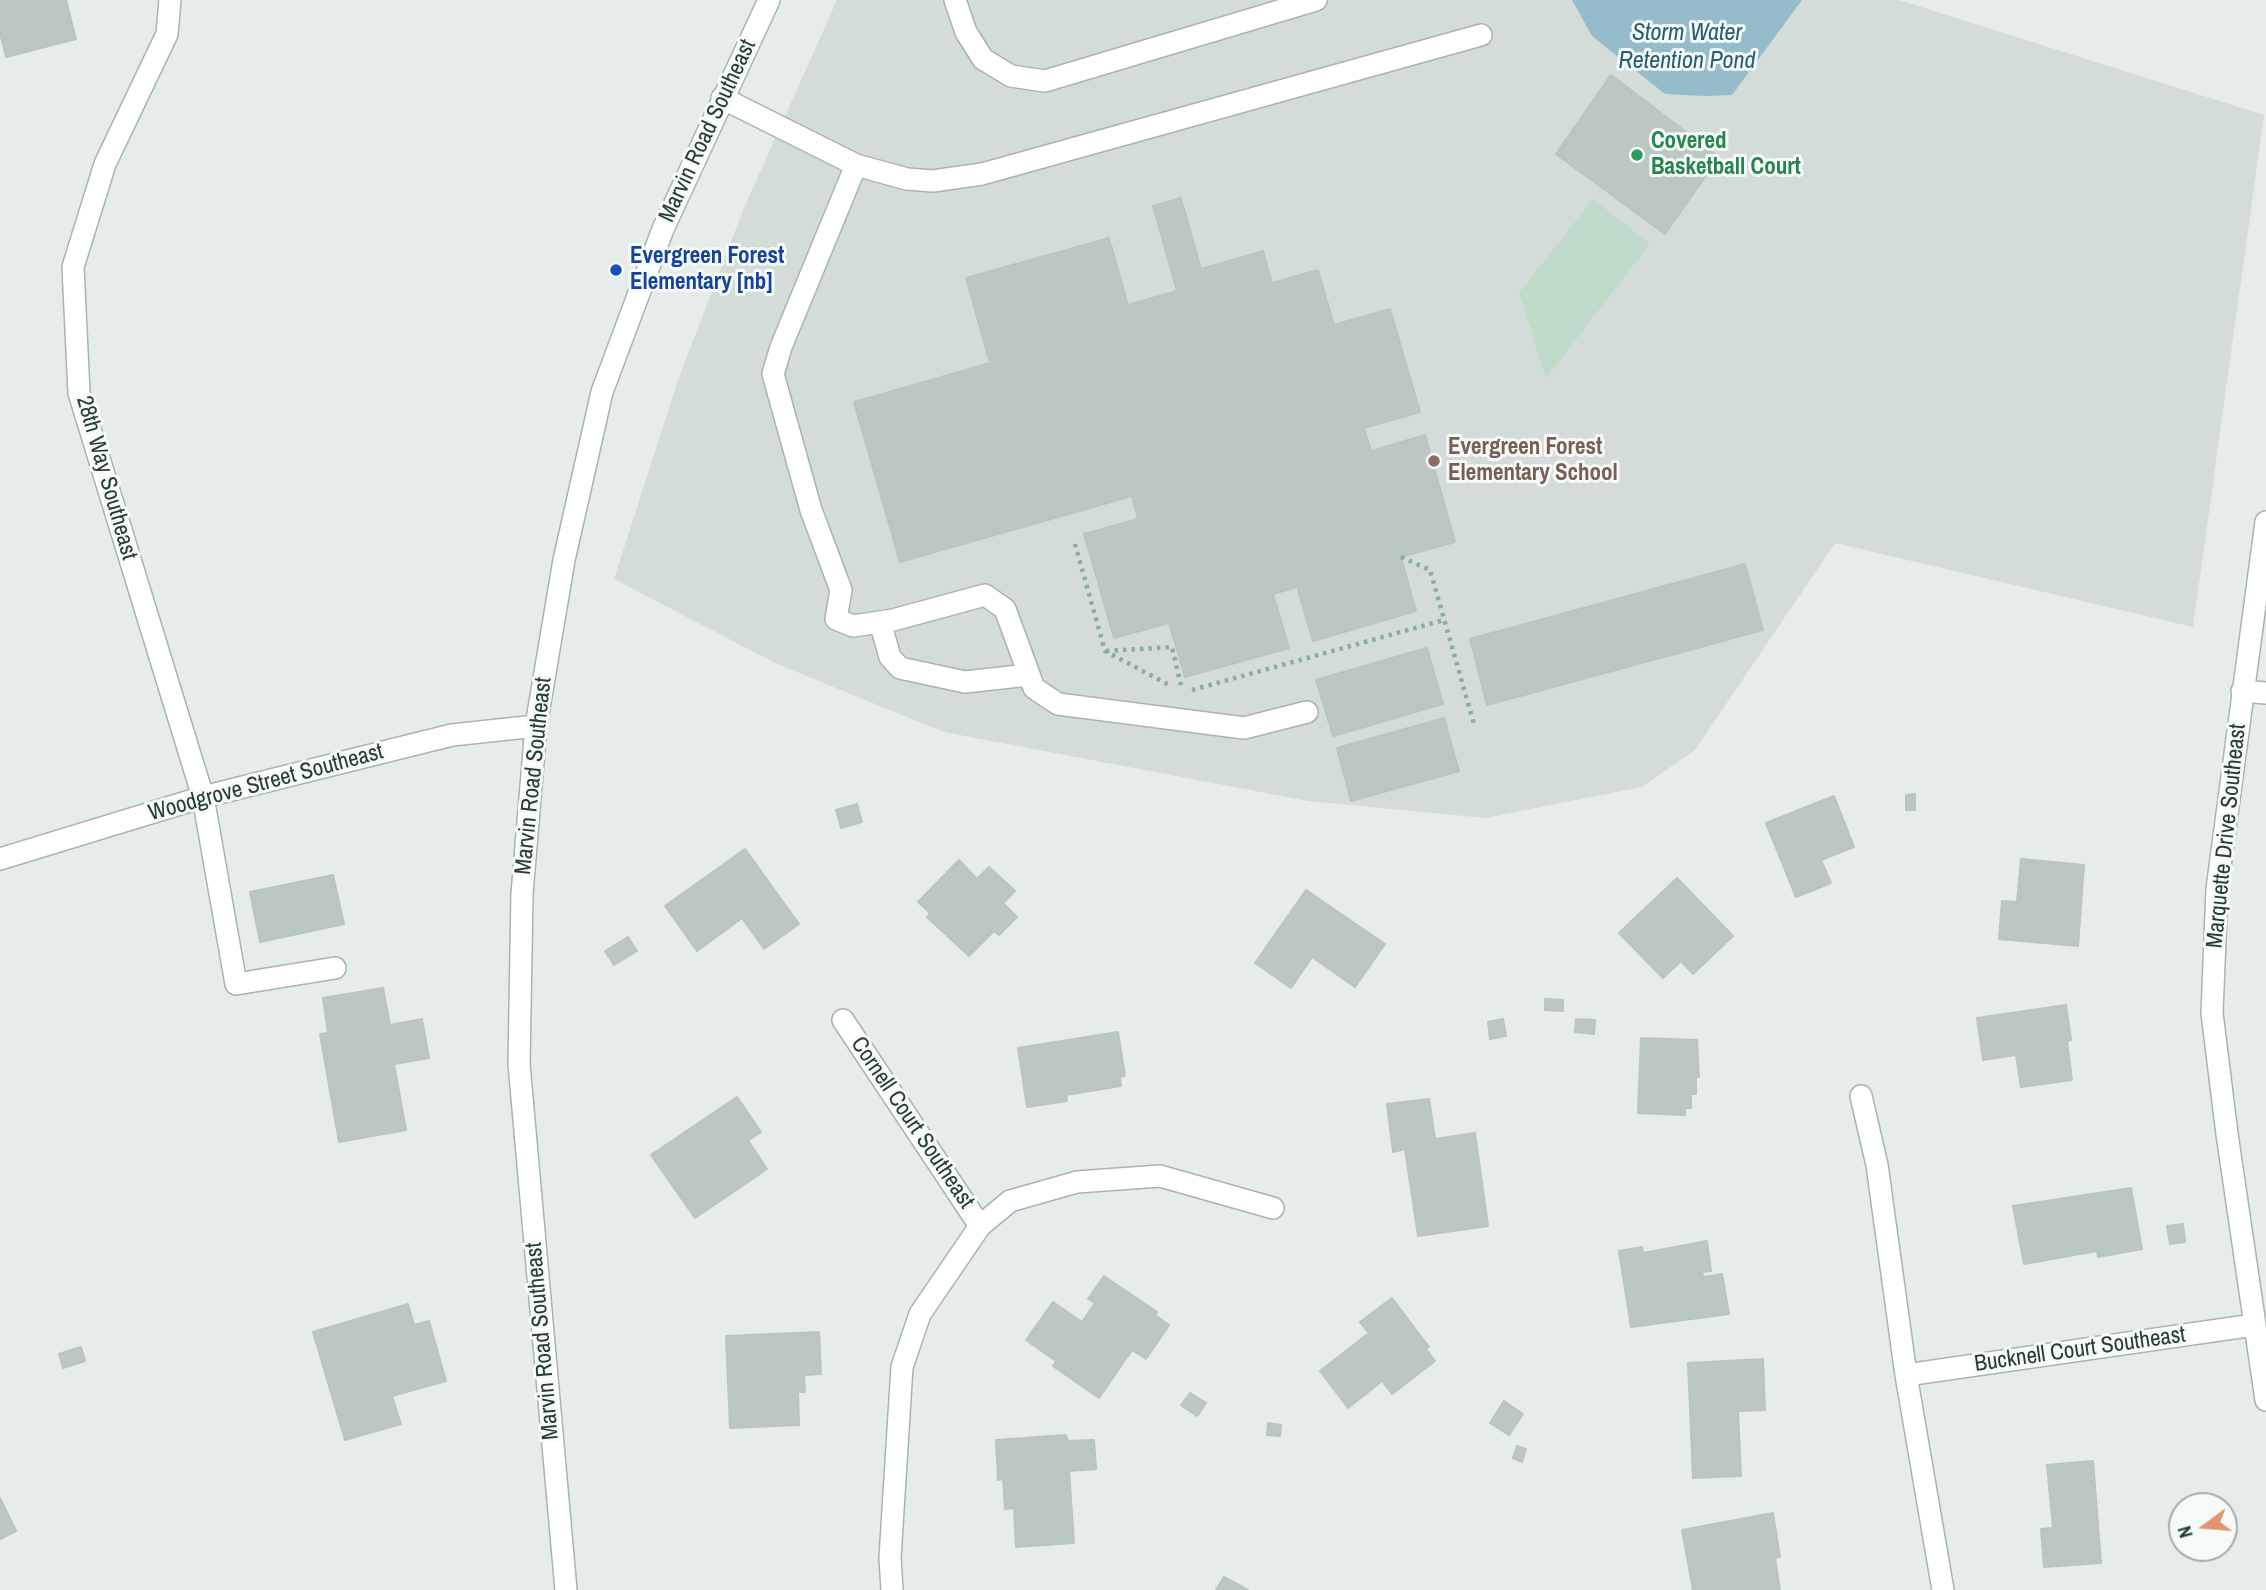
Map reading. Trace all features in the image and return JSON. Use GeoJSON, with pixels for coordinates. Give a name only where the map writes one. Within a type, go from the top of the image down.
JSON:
{"type":"FeatureCollection","features":[{"type":"Feature","properties":{"kind":"street","name":"28th Way Southeast"},"geometry":{"type":"LineString","coordinates":[[170,0],[167,34],[105,164],[73,267],[79,393],[203,797],[236,984],[335,968]]}},
{"type":"Feature","properties":{"kind":"street","name":"Marvin Road Southeast"},"geometry":{"type":"LineString","coordinates":[[566,1590],[519,1065],[522,894],[536,726],[564,560],[602,392],[663,229],[769,0]]}},
{"type":"Feature","properties":{"kind":"street"},"geometry":{"type":"LineString","coordinates":[[956,0],[966,32],[984,59],[1011,76],[1045,81],[1316,0]]}},
{"type":"Feature","properties":{"kind":"street"},"geometry":{"type":"LineString","coordinates":[[722,98],[856,165],[907,179],[933,181],[982,174],[1481,35]]}},
{"type":"Feature","properties":{"kind":"street"},"geometry":{"type":"LineString","coordinates":[[856,165],[781,347],[773,374],[811,510],[841,590],[836,619],[853,626],[880,622],[985,595],[1005,609],[1034,688],[1058,704],[1244,728],[1307,712]]}},
{"type":"Feature","properties":{"kind":"street","name":"Marquette Drive Southeast"},"geometry":{"type":"LineString","coordinates":[[2266,522],[2217,889],[2212,1013],[2266,1400]]}},
{"type":"Feature","properties":{"kind":"street"},"geometry":{"type":"LineString","coordinates":[[880,622],[890,657],[900,668],[965,682],[1028,675]]}},
{"type":"Feature","properties":{"kind":"street"},"geometry":{"type":"LineString","coordinates":[[2242,691],[2266,692]]}},
{"type":"Feature","properties":{"kind":"street","name":"Woodgrove Street Southeast"},"geometry":{"type":"LineString","coordinates":[[0,859],[203,797],[452,735],[536,726]]}},
{"type":"Feature","properties":{"kind":"street","name":"Cornell Court Southeast"},"geometry":{"type":"LineString","coordinates":[[843,1020],[980,1226]]}},
{"type":"Feature","properties":{"kind":"street"},"geometry":{"type":"LineString","coordinates":[[1861,1096],[1877,1165],[1906,1375],[1943,1590]]}},
{"type":"Feature","properties":{"kind":"street"},"geometry":{"type":"LineString","coordinates":[[892,1590],[891,1544],[902,1367],[920,1314],[980,1226],[1010,1201],[1077,1182],[1160,1176],[1273,1208]]}},
{"type":"Feature","properties":{"kind":"street","name":"Bucknell Court Southeast"},"geometry":{"type":"LineString","coordinates":[[1906,1375],[2254,1325]]}},
{"type":"Feature","properties":{"kind":"path"},"geometry":{"type":"LineString","coordinates":[[1075,544],[1105,651],[1183,692],[1444,620]]}},
{"type":"Feature","properties":{"kind":"path"},"geometry":{"type":"LineString","coordinates":[[1401,557],[1430,570],[1474,724]]}},
{"type":"Feature","properties":{"kind":"path"},"geometry":{"type":"LineString","coordinates":[[1105,651],[1172,648],[1183,692]]}},
{"type":"Feature","properties":{"kind":"shaded area","name":"Evergreen Forest Elementary School"},"geometry":{"type":"Polygon","coordinates":[[[837,0],[1899,0],[2264,115],[2193,627],[1835,543],[1695,750],[1642,787],[1485,818],[1308,801],[944,732],[777,664],[614,579],[678,380],[744,208],[837,0]]]}},
{"type":"Feature","properties":{"kind":"green space"},"geometry":{"type":"Polygon","coordinates":[[[1593,199],[1650,244],[1546,378],[1519,293],[1593,199]]]}},
{"type":"Feature","properties":{"kind":"water","name":"Storm Water Retention Pond"},"geometry":{"type":"Polygon","coordinates":[[[1572,0],[1802,0],[1732,95],[1705,96],[1665,94],[1592,36],[1572,0]]]}},
{"type":"Feature","properties":{"kind":"building"},"geometry":{"type":"Polygon","coordinates":[[[0,0],[66,0],[76,39],[6,57],[0,33],[0,0]]]}},
{"type":"Feature","properties":{"kind":"building","name":"Covered Basketball Court"},"geometry":{"type":"Polygon","coordinates":[[[1611,75],[1719,157],[1665,234],[1556,154],[1611,75]]]}},
{"type":"Feature","properties":{"kind":"building"},"geometry":{"type":"Polygon","coordinates":[[[1181,198],[1201,269],[1263,251],[1272,283],[1318,270],[1334,325],[1390,309],[1420,412],[1364,428],[1371,451],[1425,435],[1455,542],[1401,557],[1416,611],[1313,641],[1297,587],[1273,594],[1289,648],[1185,677],[1169,623],[1114,638],[1084,534],[1138,519],[1132,496],[900,562],[854,402],[990,363],[966,278],[1109,238],[1128,305],[1177,291],[1153,206],[1181,198]]]}},
{"type":"Feature","properties":{"kind":"building"},"geometry":{"type":"Polygon","coordinates":[[[1745,564],[1763,630],[1487,705],[1470,639],[1745,564]]]}},
{"type":"Feature","properties":{"kind":"building"},"geometry":{"type":"Polygon","coordinates":[[[1427,648],[1443,704],[1333,736],[1316,680],[1427,648]]]}},
{"type":"Feature","properties":{"kind":"building"},"geometry":{"type":"Polygon","coordinates":[[[1444,718],[1459,771],[1351,801],[1337,748],[1444,718]]]}},
{"type":"Feature","properties":{"kind":"building"},"geometry":{"type":"Polygon","coordinates":[[[1915,794],[1915,810],[1906,810],[1906,795],[1915,794]]]}},
{"type":"Feature","properties":{"kind":"building"},"geometry":{"type":"Polygon","coordinates":[[[1834,796],[1854,847],[1821,860],[1831,883],[1796,897],[1766,823],[1834,796]]]}},
{"type":"Feature","properties":{"kind":"building"},"geometry":{"type":"Polygon","coordinates":[[[857,804],[862,822],[841,828],[836,810],[857,804]]]}},
{"type":"Feature","properties":{"kind":"building"},"geometry":{"type":"Polygon","coordinates":[[[745,849],[799,924],[764,949],[742,918],[697,951],[665,906],[745,849]]]}},
{"type":"Feature","properties":{"kind":"building"},"geometry":{"type":"Polygon","coordinates":[[[2021,859],[2084,865],[2078,946],[1999,939],[2002,901],[2017,902],[2021,859]]]}},
{"type":"Feature","properties":{"kind":"building"},"geometry":{"type":"Polygon","coordinates":[[[959,860],[977,879],[989,867],[1015,891],[1003,903],[1017,917],[999,935],[994,931],[969,956],[927,917],[930,913],[918,902],[959,860]]]}},
{"type":"Feature","properties":{"kind":"building"},"geometry":{"type":"Polygon","coordinates":[[[333,875],[344,924],[260,942],[250,892],[333,875]]]}},
{"type":"Feature","properties":{"kind":"building"},"geometry":{"type":"Polygon","coordinates":[[[1677,878],[1733,936],[1693,974],[1681,961],[1663,978],[1619,933],[1677,878]]]}},
{"type":"Feature","properties":{"kind":"building"},"geometry":{"type":"Polygon","coordinates":[[[1306,890],[1385,944],[1355,987],[1312,957],[1291,988],[1255,963],[1306,890]]]}},
{"type":"Feature","properties":{"kind":"building"},"geometry":{"type":"Polygon","coordinates":[[[628,937],[637,951],[614,965],[605,951],[628,937]]]}},
{"type":"Feature","properties":{"kind":"building"},"geometry":{"type":"Polygon","coordinates":[[[383,988],[390,1025],[422,1019],[429,1058],[394,1064],[406,1130],[339,1142],[320,1034],[328,1033],[323,998],[383,988]]]}},
{"type":"Feature","properties":{"kind":"building"},"geometry":{"type":"Polygon","coordinates":[[[1545,999],[1563,1000],[1563,1011],[1545,1010],[1545,999]]]}},
{"type":"Feature","properties":{"kind":"building"},"geometry":{"type":"Polygon","coordinates":[[[2066,1005],[2071,1040],[2067,1041],[2072,1080],[2021,1087],[2016,1055],[1983,1060],[1977,1018],[2066,1005]]]}},
{"type":"Feature","properties":{"kind":"building"},"geometry":{"type":"Polygon","coordinates":[[[1503,1019],[1506,1036],[1490,1039],[1488,1022],[1503,1019]]]}},
{"type":"Feature","properties":{"kind":"building"},"geometry":{"type":"Polygon","coordinates":[[[1576,1019],[1595,1020],[1594,1034],[1575,1032],[1576,1019]]]}},
{"type":"Feature","properties":{"kind":"building"},"geometry":{"type":"Polygon","coordinates":[[[1118,1032],[1125,1076],[1120,1077],[1121,1086],[1066,1095],[1067,1101],[1027,1107],[1018,1048],[1118,1032]]]}},
{"type":"Feature","properties":{"kind":"building"},"geometry":{"type":"Polygon","coordinates":[[[1641,1038],[1697,1040],[1699,1077],[1696,1077],[1696,1094],[1691,1094],[1691,1108],[1685,1108],[1685,1115],[1638,1113],[1641,1038]]]}},
{"type":"Feature","properties":{"kind":"building"},"geometry":{"type":"Polygon","coordinates":[[[737,1097],[761,1132],[740,1146],[749,1142],[767,1169],[695,1218],[651,1155],[737,1097]]]}},
{"type":"Feature","properties":{"kind":"building"},"geometry":{"type":"Polygon","coordinates":[[[1429,1099],[1435,1139],[1475,1133],[1488,1226],[1418,1236],[1405,1149],[1393,1152],[1387,1104],[1429,1099]]]}},
{"type":"Feature","properties":{"kind":"building"},"geometry":{"type":"Polygon","coordinates":[[[2131,1188],[2142,1249],[2098,1257],[2097,1251],[2024,1264],[2013,1206],[2131,1188]]]}},
{"type":"Feature","properties":{"kind":"building"},"geometry":{"type":"Polygon","coordinates":[[[2183,1224],[2185,1242],[2170,1244],[2167,1226],[2183,1224]]]}},
{"type":"Feature","properties":{"kind":"building"},"geometry":{"type":"Polygon","coordinates":[[[1707,1241],[1711,1271],[1702,1272],[1703,1277],[1722,1274],[1729,1314],[1631,1327],[1619,1251],[1642,1247],[1643,1253],[1707,1241]]]}},
{"type":"Feature","properties":{"kind":"building"},"geometry":{"type":"Polygon","coordinates":[[[1104,1276],[1157,1312],[1155,1315],[1169,1325],[1146,1359],[1132,1350],[1099,1398],[1053,1366],[1056,1361],[1026,1340],[1053,1302],[1082,1322],[1095,1303],[1088,1299],[1104,1276]]]}},
{"type":"Feature","properties":{"kind":"building"},"geometry":{"type":"Polygon","coordinates":[[[1392,1298],[1429,1347],[1426,1349],[1435,1361],[1392,1394],[1382,1381],[1348,1408],[1320,1371],[1369,1333],[1360,1322],[1392,1298]]]}},
{"type":"Feature","properties":{"kind":"building"},"geometry":{"type":"Polygon","coordinates":[[[408,1304],[414,1325],[429,1321],[446,1381],[392,1396],[401,1424],[345,1440],[313,1332],[408,1304]]]}},
{"type":"Feature","properties":{"kind":"building"},"geometry":{"type":"Polygon","coordinates":[[[819,1332],[821,1374],[804,1375],[805,1392],[798,1392],[799,1425],[730,1428],[726,1336],[819,1332]]]}},
{"type":"Feature","properties":{"kind":"building"},"geometry":{"type":"Polygon","coordinates":[[[81,1347],[85,1361],[63,1368],[59,1354],[81,1347]]]}},
{"type":"Feature","properties":{"kind":"building"},"geometry":{"type":"Polygon","coordinates":[[[1763,1359],[1765,1410],[1738,1411],[1741,1476],[1693,1478],[1688,1363],[1763,1359]]]}},
{"type":"Feature","properties":{"kind":"building"},"geometry":{"type":"Polygon","coordinates":[[[1190,1393],[1206,1403],[1197,1416],[1181,1405],[1190,1393]]]}},
{"type":"Feature","properties":{"kind":"building"},"geometry":{"type":"Polygon","coordinates":[[[1504,1401],[1523,1414],[1509,1435],[1490,1423],[1504,1401]]]}},
{"type":"Feature","properties":{"kind":"building"},"geometry":{"type":"Polygon","coordinates":[[[1268,1423],[1281,1425],[1280,1436],[1267,1435],[1268,1423]]]}},
{"type":"Feature","properties":{"kind":"building"},"geometry":{"type":"Polygon","coordinates":[[[1066,1435],[1068,1441],[1094,1440],[1096,1469],[1069,1471],[1074,1543],[1016,1547],[1014,1508],[1005,1509],[1003,1479],[998,1480],[996,1440],[1066,1435]]]}},
{"type":"Feature","properties":{"kind":"building"},"geometry":{"type":"Polygon","coordinates":[[[1517,1446],[1526,1449],[1522,1462],[1513,1458],[1517,1446]]]}},
{"type":"Feature","properties":{"kind":"building"},"geometry":{"type":"Polygon","coordinates":[[[2093,1461],[2101,1563],[2044,1567],[2041,1529],[2053,1528],[2047,1465],[2093,1461]]]}},
{"type":"Feature","properties":{"kind":"building"},"geometry":{"type":"Polygon","coordinates":[[[0,1498],[16,1531],[0,1539],[0,1498]]]}},
{"type":"Feature","properties":{"kind":"building"},"geometry":{"type":"Polygon","coordinates":[[[1773,1513],[1780,1557],[1775,1558],[1780,1590],[1693,1590],[1682,1530],[1773,1513]]]}},
{"type":"Feature","properties":{"kind":"building"},"geometry":{"type":"Polygon","coordinates":[[[1224,1577],[1248,1590],[1216,1590],[1224,1577]]]}},
{"type":"Feature","properties":{"kind":"place","name":"Covered Basketball Court"},"geometry":{"type":"Point","coordinates":[1637,155]}},
{"type":"Feature","properties":{"kind":"place","name":"Evergreen Forest Elementary [nb]"},"geometry":{"type":"Point","coordinates":[616,270]}},
{"type":"Feature","properties":{"kind":"place","name":"Evergreen Forest Elementary School"},"geometry":{"type":"Point","coordinates":[1434,461]}}]}
